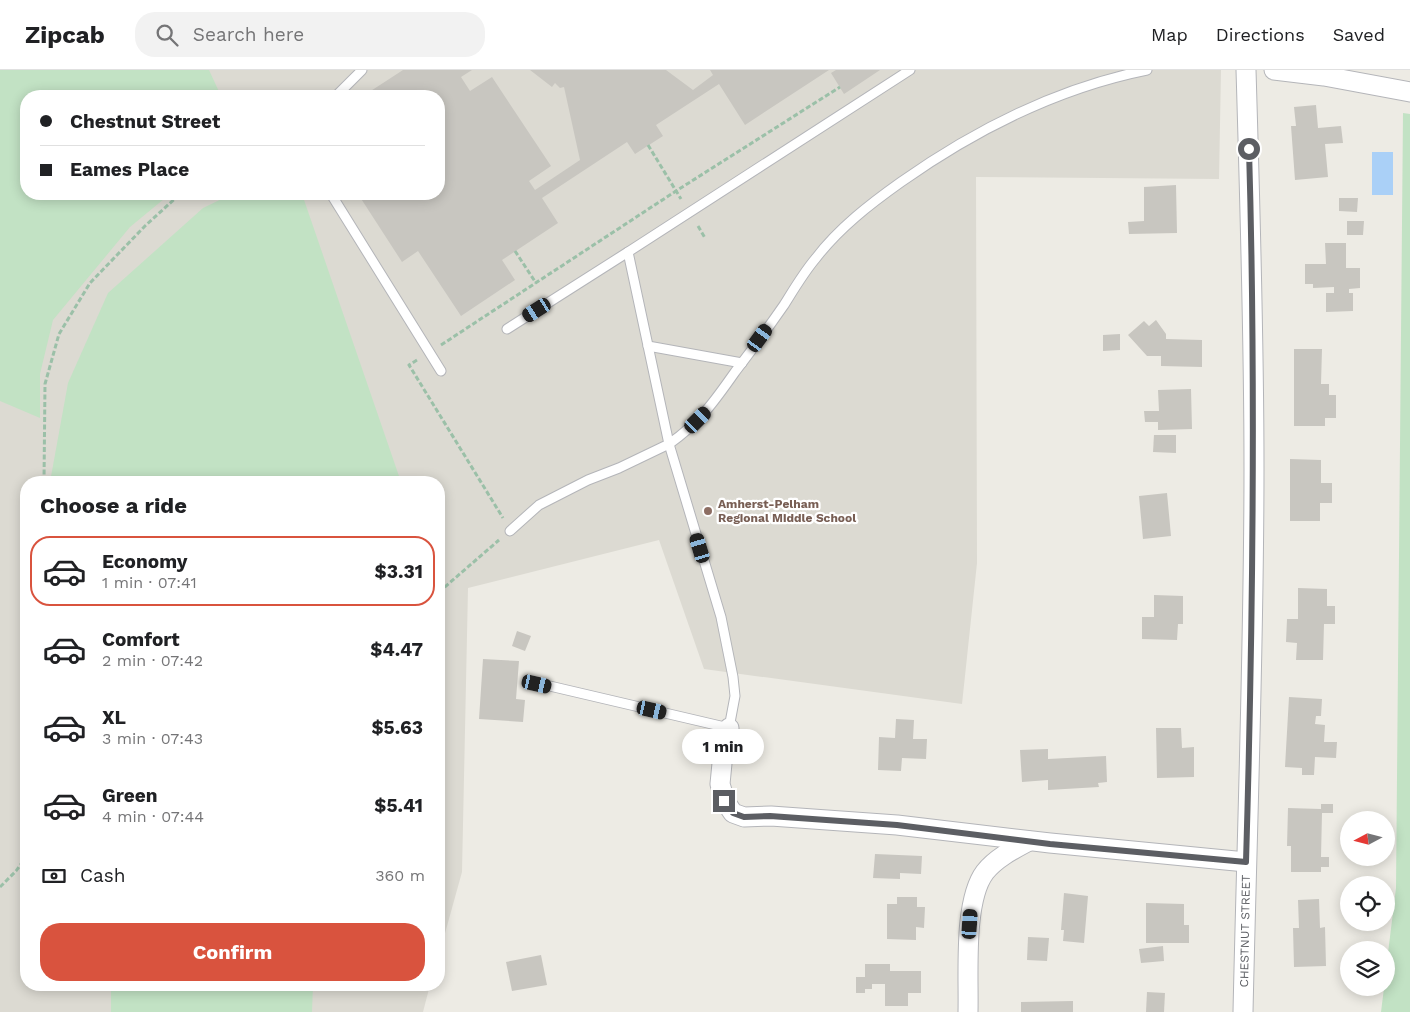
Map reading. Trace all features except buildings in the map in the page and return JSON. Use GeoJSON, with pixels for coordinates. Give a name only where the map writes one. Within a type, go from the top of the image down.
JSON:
{"type":"FeatureCollection","features":[{"type":"Feature","properties":{"kind":"street","name":"CHESTNUT STREET"},"geometry":{"type":"LineString","coordinates":[[1243,1012],[1251,691],[1254,468],[1251,228],[1246,70]]}},
{"type":"Feature","properties":{"kind":"street"},"geometry":{"type":"LineString","coordinates":[[1274,70],[1324,76],[1410,92]]}},
{"type":"Feature","properties":{"kind":"street"},"geometry":{"type":"LineString","coordinates":[[729,728],[723,753],[720,784],[724,801],[733,813],[744,817],[770,816],[897,825],[1029,841],[1246,862]]}},
{"type":"Feature","properties":{"kind":"street"},"geometry":{"type":"LineString","coordinates":[[968,1012],[971,913],[977,885],[986,871],[1003,856],[1029,841]]}},
{"type":"Feature","properties":{"kind":"lane"},"geometry":{"type":"LineString","coordinates":[[342,90],[362,70]]}},
{"type":"Feature","properties":{"kind":"lane"},"geometry":{"type":"LineString","coordinates":[[507,329],[910,70]]}},
{"type":"Feature","properties":{"kind":"lane"},"geometry":{"type":"LineString","coordinates":[[510,530],[539,505],[580,484],[669,444],[689,430],[708,411],[816,258],[834,238],[873,202],[928,163],[1016,113],[1101,82],[1147,70]]}},
{"type":"Feature","properties":{"kind":"lane"},"geometry":{"type":"LineString","coordinates":[[334,200],[441,371]]}},
{"type":"Feature","properties":{"kind":"lane"},"geometry":{"type":"LineString","coordinates":[[537,684],[729,728],[735,696],[721,617],[669,444],[628,252]]}},
{"type":"Feature","properties":{"kind":"lane"},"geometry":{"type":"LineString","coordinates":[[648,346],[742,363]]}},
{"type":"Feature","properties":{"kind":"path"},"geometry":{"type":"LineString","coordinates":[[648,145],[705,238]]}},
{"type":"Feature","properties":{"kind":"path"},"geometry":{"type":"LineString","coordinates":[[44,476],[45,384],[59,334],[90,283],[145,226],[173,200]]}},
{"type":"Feature","properties":{"kind":"path"},"geometry":{"type":"LineString","coordinates":[[515,251],[536,283]]}},
{"type":"Feature","properties":{"kind":"path"},"geometry":{"type":"LineString","coordinates":[[445,587],[510,530]]}},
{"type":"Feature","properties":{"kind":"path"},"geometry":{"type":"LineString","coordinates":[[0,887],[20,865]]}},
{"type":"Feature","properties":{"kind":"shaded area","name":"Amherst-Pelham Regional Middle School"},"geometry":{"type":"Polygon","coordinates":[[[0,70],[1221,70],[1219,179],[976,177],[977,563],[962,704],[704,669],[659,540],[468,588],[462,872],[445,933],[445,476],[20,476],[20,991],[428,991],[423,1012],[0,1012],[0,70]]]}},
{"type":"Feature","properties":{"kind":"green space"},"geometry":{"type":"Polygon","coordinates":[[[0,70],[209,70],[218,90],[20,90],[20,200],[163,200],[130,227],[53,320],[40,374],[40,418],[0,401],[0,70]]]}},
{"type":"Feature","properties":{"kind":"green space"},"geometry":{"type":"Polygon","coordinates":[[[1403,113],[1410,114],[1410,1012],[1381,1012],[1383,996],[1395,996],[1395,941],[1389,941],[1391,931],[1395,931],[1403,113]]]}},
{"type":"Feature","properties":{"kind":"green space"},"geometry":{"type":"Polygon","coordinates":[[[220,200],[304,200],[399,476],[51,476],[68,383],[108,293],[203,208],[220,200]]]}},
{"type":"Feature","properties":{"kind":"green space"},"geometry":{"type":"Polygon","coordinates":[[[111,991],[313,991],[312,1012],[111,1012],[111,991]]]}},
{"type":"Feature","properties":{"kind":"water"},"geometry":{"type":"Polygon","coordinates":[[[1372,152],[1393,152],[1393,195],[1372,195],[1372,152]]]}},
{"type":"Feature","properties":{"kind":"place","name":"Amherst-Pelham Regional Middle School"},"geometry":{"type":"Point","coordinates":[708,511]}},
{"type":"Feature","properties":{"kind":"route"},"geometry":{"type":"LineString","coordinates":[[724,801],[733,813],[744,817],[770,816],[897,825],[1050,844],[1246,862],[1251,691],[1254,468],[1249,149]]}}]}
